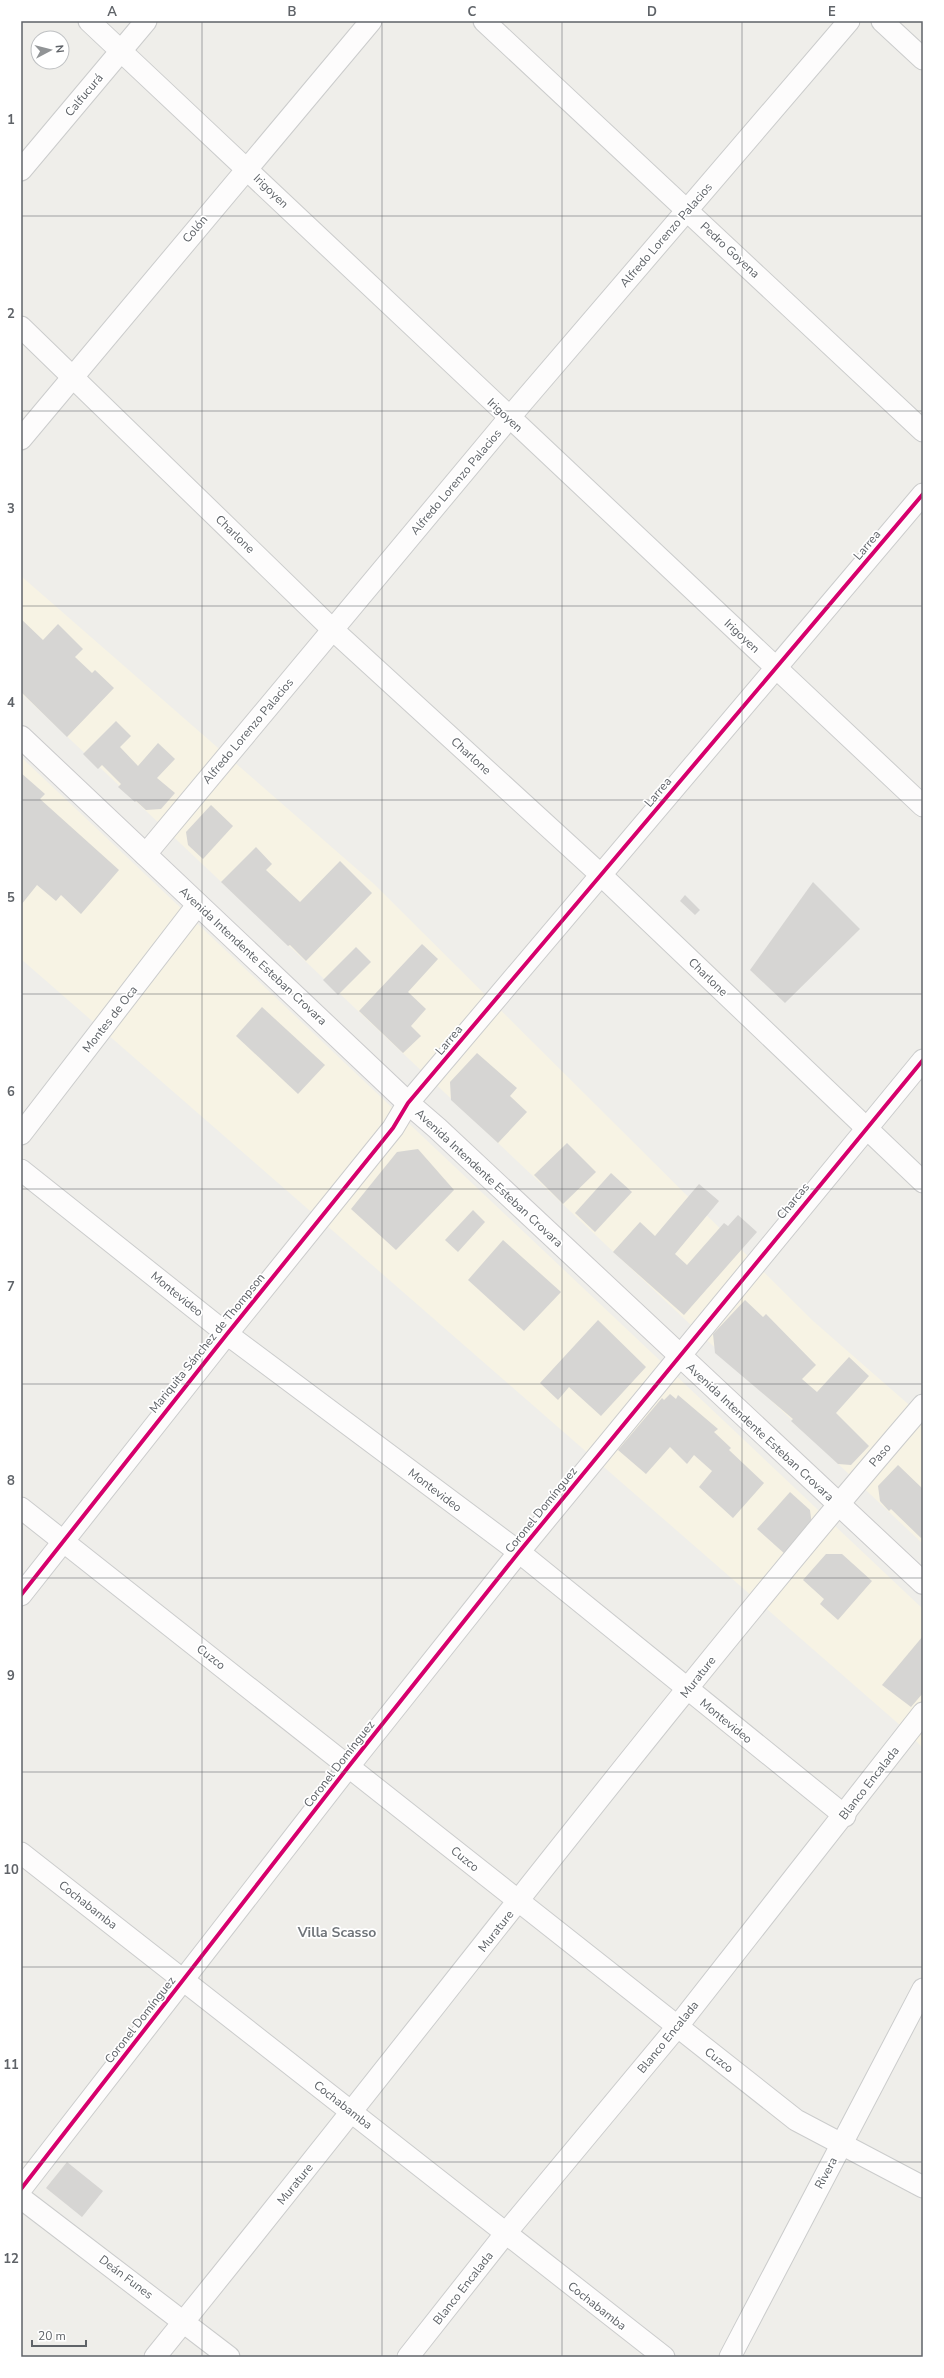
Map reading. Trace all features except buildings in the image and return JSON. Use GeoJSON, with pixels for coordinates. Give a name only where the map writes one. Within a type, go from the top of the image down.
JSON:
{"type":"FeatureCollection","features":[{"type":"Feature","properties":{"kind":"main road","name":"Avenida Intendente Esteban Crovara"},"geometry":{"type":"LineString","coordinates":[[21,737],[145,856],[198,904],[408,1103],[437,1128],[923,1583]]}},
{"type":"Feature","properties":{"kind":"street","name":"Irigoyen"},"geometry":{"type":"LineString","coordinates":[[89,21],[246,167],[509,418],[923,806]]}},
{"type":"Feature","properties":{"kind":"street","name":"Calfucurá"},"geometry":{"type":"LineString","coordinates":[[21,170],[146,21]]}},
{"type":"Feature","properties":{"kind":"street","name":"Colón"},"geometry":{"type":"LineString","coordinates":[[21,438],[246,167],[371,21]]}},
{"type":"Feature","properties":{"kind":"street","name":"Pedro Goyena"},"geometry":{"type":"LineString","coordinates":[[484,21],[923,431]]}},
{"type":"Feature","properties":{"kind":"street","name":"Alfredo Lorenzo Palacios"},"geometry":{"type":"LineString","coordinates":[[145,856],[332,629],[509,418],[849,21]]}},
{"type":"Feature","properties":{"kind":"street"},"geometry":{"type":"LineString","coordinates":[[882,21],[923,59]]}},
{"type":"Feature","properties":{"kind":"street","name":"Charlone"},"geometry":{"type":"LineString","coordinates":[[21,327],[332,629],[601,875],[923,1182]]}},
{"type":"Feature","properties":{"kind":"street","name":"Larrea"},"geometry":{"type":"LineString","coordinates":[[408,1103],[923,494]]}},
{"type":"Feature","properties":{"kind":"street","name":"Montes de Oca"},"geometry":{"type":"LineString","coordinates":[[21,1134],[198,904]]}},
{"type":"Feature","properties":{"kind":"street","name":"Charcas"},"geometry":{"type":"LineString","coordinates":[[679,1355],[923,1060]]}},
{"type":"Feature","properties":{"kind":"street","name":"Mariquita Sánchez de Thompson"},"geometry":{"type":"LineString","coordinates":[[21,1595],[227,1334],[394,1128],[408,1103]]}},
{"type":"Feature","properties":{"kind":"street","name":"Montevideo"},"geometry":{"type":"LineString","coordinates":[[21,1170],[227,1334],[519,1552],[687,1690],[845,1816]]}},
{"type":"Feature","properties":{"kind":"street","name":"Coronel Domínguez"},"geometry":{"type":"LineString","coordinates":[[21,2189],[349,1766],[519,1552],[679,1355]]}},
{"type":"Feature","properties":{"kind":"street","name":"Paso"},"geometry":{"type":"LineString","coordinates":[[838,1504],[923,1405]]}},
{"type":"Feature","properties":{"kind":"street","name":"Murature"},"geometry":{"type":"LineString","coordinates":[[155,2357],[353,2112],[687,1690],[838,1504]]}},
{"type":"Feature","properties":{"kind":"street","name":"Cuzco"},"geometry":{"type":"LineString","coordinates":[[21,1508],[796,2120],[923,2187]]}},
{"type":"Feature","properties":{"kind":"street","name":"Blanco Encalada"},"geometry":{"type":"LineString","coordinates":[[408,2357],[505,2234],[677,2027],[845,1816],[923,1713]]}},
{"type":"Feature","properties":{"kind":"street","name":"Cochabamba"},"geometry":{"type":"LineString","coordinates":[[21,1853],[183,1981],[353,2112],[505,2234],[664,2357]]}},
{"type":"Feature","properties":{"kind":"street","name":"Rivera"},"geometry":{"type":"LineString","coordinates":[[730,2357],[923,1989]]}},
{"type":"Feature","properties":{"kind":"street","name":"Deán Funes"},"geometry":{"type":"LineString","coordinates":[[21,2198],[184,2321],[229,2357]]}},
{"type":"Feature","properties":{"kind":"shaded area"},"geometry":{"type":"Polygon","coordinates":[[[21,576],[374,884],[812,1320],[923,1417],[923,1544],[21,693],[21,576]]]}},
{"type":"Feature","properties":{"kind":"shaded area"},"geometry":{"type":"Polygon","coordinates":[[[21,757],[923,1609],[923,1748],[901,1726],[21,959],[21,757]]]}},
{"type":"Feature","properties":{"kind":"cycle path"},"geometry":{"type":"LineString","coordinates":[[21,1595],[227,1334],[393,1128],[408,1103],[923,494]]}},
{"type":"Feature","properties":{"kind":"cycle path"},"geometry":{"type":"LineString","coordinates":[[21,2189],[349,1766],[519,1552],[923,1060]]}},
{"type":"Feature","properties":{"kind":"district","name":"Villa Scasso"},"geometry":{"type":"Point","coordinates":[337,1932]}}]}
